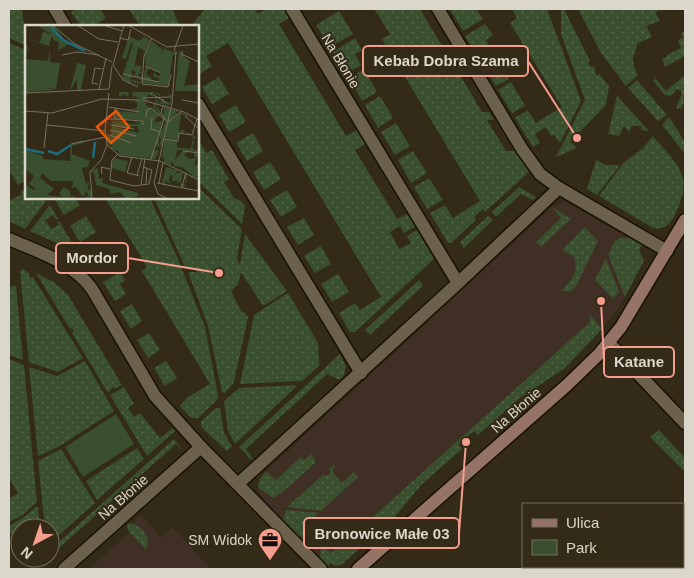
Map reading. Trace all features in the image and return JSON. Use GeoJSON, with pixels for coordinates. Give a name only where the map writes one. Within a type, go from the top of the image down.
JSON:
{"type":"FeatureCollection","features":[{"type":"Feature","properties":{"kind":"street"},"geometry":{"type":"LineString","coordinates":[[55,9],[64,25]]}},
{"type":"Feature","properties":{"kind":"street","name":"Na Błonie"},"geometry":{"type":"LineString","coordinates":[[292,9],[458,283]]}},
{"type":"Feature","properties":{"kind":"street"},"geometry":{"type":"LineString","coordinates":[[438,9],[522,149],[540,174],[559,188],[667,251]]}},
{"type":"Feature","properties":{"kind":"street"},"geometry":{"type":"LineString","coordinates":[[199,106],[361,373]]}},
{"type":"Feature","properties":{"kind":"street"},"geometry":{"type":"LineString","coordinates":[[239,484],[559,188]]}},
{"type":"Feature","properties":{"kind":"street","name":"Na Błonie"},"geometry":{"type":"LineString","coordinates":[[358,569],[567,385],[609,343],[634,307],[685,220]]}},
{"type":"Feature","properties":{"kind":"street"},"geometry":{"type":"LineString","coordinates":[[9,238],[63,264],[83,277],[155,396],[321,569]]}},
{"type":"Feature","properties":{"kind":"street"},"geometry":{"type":"LineString","coordinates":[[609,343],[685,423]]}},
{"type":"Feature","properties":{"kind":"street","name":"Na Błonie"},"geometry":{"type":"LineString","coordinates":[[64,569],[202,447]]}},
{"type":"Feature","properties":{"kind":"shaded area"},"geometry":{"type":"Polygon","coordinates":[[[566,202],[642,245],[639,250],[644,263],[618,309],[570,363],[474,430],[413,494],[388,525],[341,565],[336,566],[331,563],[327,567],[262,498],[258,490],[259,480],[263,474],[552,207],[566,202]]]}},
{"type":"Feature","properties":{"kind":"shaded area"},"geometry":{"type":"Polygon","coordinates":[[[141,514],[161,538],[173,527],[211,569],[89,569],[132,530],[132,523],[141,514]]]}},
{"type":"Feature","properties":{"kind":"green space"},"geometry":{"type":"Polygon","coordinates":[[[9,9],[22,9],[25,46],[9,38],[9,9]]]}},
{"type":"Feature","properties":{"kind":"green space"},"geometry":{"type":"Polygon","coordinates":[[[76,9],[100,9],[106,18],[95,25],[80,25],[71,12],[76,9]]]}},
{"type":"Feature","properties":{"kind":"green space"},"geometry":{"type":"Polygon","coordinates":[[[129,9],[172,9],[180,25],[139,25],[129,9]]]}},
{"type":"Feature","properties":{"kind":"green space"},"geometry":{"type":"Polygon","coordinates":[[[205,9],[255,9],[258,14],[266,9],[284,9],[289,18],[279,24],[346,136],[357,130],[365,144],[355,150],[397,219],[407,214],[415,227],[404,233],[400,226],[390,232],[399,249],[411,243],[407,236],[417,230],[434,259],[355,332],[350,332],[339,313],[355,303],[360,310],[381,297],[228,43],[206,56],[212,66],[199,74],[199,25],[192,25],[205,9]]]}},
{"type":"Feature","properties":{"kind":"green space"},"geometry":{"type":"Polygon","coordinates":[[[374,9],[420,9],[450,59],[453,58],[453,63],[461,64],[465,70],[457,70],[482,112],[489,112],[494,120],[487,120],[506,151],[518,151],[530,171],[485,212],[483,209],[474,217],[476,220],[451,243],[448,243],[430,213],[445,205],[453,218],[480,201],[382,39],[390,34],[374,9]]]}},
{"type":"Feature","properties":{"kind":"green space"},"geometry":{"type":"Polygon","coordinates":[[[450,9],[476,9],[483,19],[463,31],[450,9]]]}},
{"type":"Feature","properties":{"kind":"green space"},"geometry":{"type":"Polygon","coordinates":[[[512,9],[547,9],[581,101],[560,143],[554,135],[551,136],[546,127],[535,134],[540,143],[533,147],[515,118],[528,110],[536,123],[562,107],[510,23],[517,18],[512,9]]]}},
{"type":"Feature","properties":{"kind":"green space"},"geometry":{"type":"Polygon","coordinates":[[[561,9],[564,9],[590,61],[588,63],[591,67],[594,66],[596,75],[599,74],[609,86],[606,105],[570,142],[577,148],[556,157],[585,100],[561,34],[561,9]]]}},
{"type":"Feature","properties":{"kind":"green space"},"geometry":{"type":"Polygon","coordinates":[[[578,9],[658,9],[656,14],[660,21],[646,26],[652,37],[638,43],[634,55],[633,61],[638,75],[626,86],[601,53],[578,9]]]}},
{"type":"Feature","properties":{"kind":"green space"},"geometry":{"type":"Polygon","coordinates":[[[339,11],[353,34],[330,47],[316,25],[339,11]]]}},
{"type":"Feature","properties":{"kind":"green space"},"geometry":{"type":"Polygon","coordinates":[[[485,24],[493,35],[486,40],[493,52],[480,60],[465,36],[485,24]]]}},
{"type":"Feature","properties":{"kind":"green space"},"geometry":{"type":"Polygon","coordinates":[[[685,32],[685,56],[665,67],[662,58],[666,58],[667,55],[681,48],[678,40],[683,37],[681,33],[685,32]]]}},
{"type":"Feature","properties":{"kind":"green space"},"geometry":{"type":"Polygon","coordinates":[[[355,38],[362,50],[355,54],[361,65],[346,74],[333,52],[355,38]]]}},
{"type":"Feature","properties":{"kind":"green space"},"geometry":{"type":"Polygon","coordinates":[[[9,43],[25,50],[25,181],[18,185],[9,170],[9,43]]]}},
{"type":"Feature","properties":{"kind":"green space"},"geometry":{"type":"Polygon","coordinates":[[[495,56],[509,79],[496,86],[482,64],[495,56]]]}},
{"type":"Feature","properties":{"kind":"green space"},"geometry":{"type":"Polygon","coordinates":[[[364,69],[377,92],[362,101],[349,78],[364,69]]]}},
{"type":"Feature","properties":{"kind":"green space"},"geometry":{"type":"Polygon","coordinates":[[[652,74],[666,91],[685,75],[685,99],[681,109],[676,108],[682,93],[678,89],[670,96],[665,95],[653,81],[655,79],[652,74]]]}},
{"type":"Feature","properties":{"kind":"green space"},"geometry":{"type":"Polygon","coordinates":[[[219,77],[229,94],[212,104],[202,87],[219,77]]]}},
{"type":"Feature","properties":{"kind":"green space"},"geometry":{"type":"Polygon","coordinates":[[[637,80],[667,115],[658,121],[628,88],[637,80]]]}},
{"type":"Feature","properties":{"kind":"green space"},"geometry":{"type":"Polygon","coordinates":[[[511,82],[525,106],[512,113],[498,90],[511,82]]]}},
{"type":"Feature","properties":{"kind":"green space"},"geometry":{"type":"Polygon","coordinates":[[[380,96],[393,118],[378,128],[365,105],[380,96]]]}},
{"type":"Feature","properties":{"kind":"green space"},"geometry":{"type":"Polygon","coordinates":[[[617,96],[649,131],[641,130],[641,126],[632,126],[629,132],[624,126],[619,136],[608,134],[617,96]]]}},
{"type":"Feature","properties":{"kind":"green space"},"geometry":{"type":"Polygon","coordinates":[[[236,105],[246,122],[229,132],[219,115],[236,105]]]}},
{"type":"Feature","properties":{"kind":"green space"},"geometry":{"type":"Polygon","coordinates":[[[669,117],[685,142],[685,154],[662,125],[669,117]]]}},
{"type":"Feature","properties":{"kind":"green space"},"geometry":{"type":"Polygon","coordinates":[[[396,123],[410,146],[395,155],[381,132],[396,123]]]}},
{"type":"Feature","properties":{"kind":"green space"},"geometry":{"type":"Polygon","coordinates":[[[253,133],[263,151],[247,161],[236,143],[253,133]]]}},
{"type":"Feature","properties":{"kind":"green space"},"geometry":{"type":"Polygon","coordinates":[[[653,136],[676,164],[681,172],[683,181],[681,201],[675,215],[669,224],[661,228],[653,228],[599,196],[624,162],[642,149],[653,136]]]}},
{"type":"Feature","properties":{"kind":"green space"},"geometry":{"type":"Polygon","coordinates":[[[199,140],[206,153],[212,150],[229,179],[224,182],[234,198],[240,200],[245,206],[242,224],[199,182],[199,140]]]}},
{"type":"Feature","properties":{"kind":"green space"},"geometry":{"type":"Polygon","coordinates":[[[413,151],[427,173],[411,183],[398,160],[413,151]]]}},
{"type":"Feature","properties":{"kind":"green space"},"geometry":{"type":"Polygon","coordinates":[[[596,160],[606,165],[620,165],[597,195],[587,189],[596,160]]]}},
{"type":"Feature","properties":{"kind":"green space"},"geometry":{"type":"Polygon","coordinates":[[[270,162],[281,179],[264,190],[253,172],[270,162]]]}},
{"type":"Feature","properties":{"kind":"green space"},"geometry":{"type":"Polygon","coordinates":[[[429,178],[443,200],[427,209],[414,187],[429,178]]]}},
{"type":"Feature","properties":{"kind":"green space"},"geometry":{"type":"Polygon","coordinates":[[[519,187],[536,197],[533,200],[521,194],[496,217],[492,212],[519,187]]]}},
{"type":"Feature","properties":{"kind":"green space"},"geometry":{"type":"Polygon","coordinates":[[[199,188],[242,229],[237,259],[240,264],[245,234],[287,291],[263,306],[241,272],[238,285],[231,291],[242,313],[244,312],[248,317],[234,382],[225,393],[222,392],[208,326],[188,272],[197,272],[197,269],[186,269],[154,199],[199,199],[199,188]]]}},
{"type":"Feature","properties":{"kind":"green space"},"geometry":{"type":"Polygon","coordinates":[[[21,190],[25,192],[25,199],[46,201],[25,229],[9,221],[9,201],[22,194],[21,190]]]}},
{"type":"Feature","properties":{"kind":"green space"},"geometry":{"type":"Polygon","coordinates":[[[287,190],[297,207],[281,217],[270,200],[287,190]]]}},
{"type":"Feature","properties":{"kind":"green space"},"geometry":{"type":"Polygon","coordinates":[[[76,199],[80,205],[64,215],[55,200],[76,199]]]}},
{"type":"Feature","properties":{"kind":"green space"},"geometry":{"type":"Polygon","coordinates":[[[106,199],[150,199],[178,259],[205,327],[218,395],[217,400],[198,418],[191,418],[180,406],[188,397],[210,384],[142,271],[147,267],[106,199]]]}},
{"type":"Feature","properties":{"kind":"green space"},"geometry":{"type":"Polygon","coordinates":[[[50,205],[58,219],[56,220],[53,215],[45,220],[51,229],[59,225],[57,222],[59,221],[74,246],[70,249],[30,231],[50,205]]]}},
{"type":"Feature","properties":{"kind":"green space"},"geometry":{"type":"Polygon","coordinates":[[[552,207],[571,219],[541,247],[536,242],[561,218],[552,207]]]}},
{"type":"Feature","properties":{"kind":"green space"},"geometry":{"type":"Polygon","coordinates":[[[86,216],[96,232],[80,242],[70,226],[86,216]]]}},
{"type":"Feature","properties":{"kind":"green space"},"geometry":{"type":"Polygon","coordinates":[[[488,216],[493,220],[464,248],[460,242],[488,216]]]}},
{"type":"Feature","properties":{"kind":"green space"},"geometry":{"type":"Polygon","coordinates":[[[304,218],[314,235],[298,245],[287,227],[304,218]]]}},
{"type":"Feature","properties":{"kind":"green space"},"geometry":{"type":"Polygon","coordinates":[[[585,227],[598,241],[575,288],[571,291],[561,291],[573,275],[576,266],[573,256],[562,250],[585,227]]]}},
{"type":"Feature","properties":{"kind":"green space"},"geometry":{"type":"Polygon","coordinates":[[[620,238],[630,238],[642,245],[639,250],[644,260],[625,297],[608,254],[615,241],[620,238]]]}},
{"type":"Feature","properties":{"kind":"green space"},"geometry":{"type":"Polygon","coordinates":[[[321,246],[331,264],[315,273],[304,256],[321,246]]]}},
{"type":"Feature","properties":{"kind":"green space"},"geometry":{"type":"Polygon","coordinates":[[[606,258],[619,292],[613,299],[595,280],[606,258]]]}},
{"type":"Feature","properties":{"kind":"green space"},"geometry":{"type":"Polygon","coordinates":[[[23,269],[30,274],[30,278],[33,277],[83,358],[58,372],[29,362],[20,271],[23,269]]]}},
{"type":"Feature","properties":{"kind":"green space"},"geometry":{"type":"Polygon","coordinates":[[[120,272],[125,280],[120,284],[126,294],[115,301],[103,282],[120,272]]]}},
{"type":"Feature","properties":{"kind":"green space"},"geometry":{"type":"Polygon","coordinates":[[[36,273],[55,283],[68,295],[122,385],[114,389],[113,387],[108,393],[72,333],[74,332],[72,328],[70,329],[36,273]]]}},
{"type":"Feature","properties":{"kind":"green space"},"geometry":{"type":"Polygon","coordinates":[[[338,274],[349,292],[332,302],[321,284],[338,274]]]}},
{"type":"Feature","properties":{"kind":"green space"},"geometry":{"type":"Polygon","coordinates":[[[419,280],[423,286],[370,335],[365,330],[419,280]]]}},
{"type":"Feature","properties":{"kind":"green space"},"geometry":{"type":"Polygon","coordinates":[[[14,285],[16,286],[23,360],[9,355],[9,288],[14,285]]]}},
{"type":"Feature","properties":{"kind":"green space"},"geometry":{"type":"Polygon","coordinates":[[[288,293],[318,343],[319,366],[302,381],[240,384],[254,315],[288,293]]]}},
{"type":"Feature","properties":{"kind":"green space"},"geometry":{"type":"Polygon","coordinates":[[[132,304],[142,321],[131,329],[120,311],[132,304]]]}},
{"type":"Feature","properties":{"kind":"green space"},"geometry":{"type":"Polygon","coordinates":[[[589,314],[602,329],[564,369],[521,397],[478,435],[474,431],[458,445],[462,449],[422,484],[392,520],[378,533],[355,530],[366,519],[374,516],[590,322],[589,314]]]}},
{"type":"Feature","properties":{"kind":"green space"},"geometry":{"type":"Polygon","coordinates":[[[149,333],[160,350],[148,358],[137,340],[149,333]]]}},
{"type":"Feature","properties":{"kind":"green space"},"geometry":{"type":"Polygon","coordinates":[[[340,354],[346,367],[344,375],[340,380],[327,374],[246,449],[253,459],[251,460],[239,447],[340,354]]]}},
{"type":"Feature","properties":{"kind":"green space"},"geometry":{"type":"Polygon","coordinates":[[[9,359],[24,365],[37,502],[23,515],[17,518],[10,518],[9,522],[9,499],[18,493],[9,478],[9,359]]]}},
{"type":"Feature","properties":{"kind":"green space"},"geometry":{"type":"Polygon","coordinates":[[[85,361],[114,411],[60,446],[38,456],[29,367],[57,376],[85,361]]]}},
{"type":"Feature","properties":{"kind":"green space"},"geometry":{"type":"Polygon","coordinates":[[[166,361],[177,378],[165,386],[154,368],[166,361]]]}},
{"type":"Feature","properties":{"kind":"green space"},"geometry":{"type":"Polygon","coordinates":[[[295,385],[296,387],[235,444],[228,431],[224,401],[239,388],[295,385]]]}},
{"type":"Feature","properties":{"kind":"green space"},"geometry":{"type":"Polygon","coordinates":[[[124,387],[134,404],[128,408],[134,417],[140,413],[160,438],[173,428],[175,431],[147,456],[110,395],[124,387]]]}},
{"type":"Feature","properties":{"kind":"green space"},"geometry":{"type":"Polygon","coordinates":[[[216,408],[220,408],[224,433],[232,446],[227,451],[201,427],[201,421],[216,408]]]}},
{"type":"Feature","properties":{"kind":"green space"},"geometry":{"type":"Polygon","coordinates":[[[116,414],[134,444],[83,477],[65,447],[116,414]]]}},
{"type":"Feature","properties":{"kind":"green space"},"geometry":{"type":"Polygon","coordinates":[[[659,430],[685,458],[685,472],[650,437],[659,430]]]}},
{"type":"Feature","properties":{"kind":"green space"},"geometry":{"type":"Polygon","coordinates":[[[174,439],[183,452],[176,444],[60,547],[60,541],[174,439]]]}},
{"type":"Feature","properties":{"kind":"green space"},"geometry":{"type":"Polygon","coordinates":[[[137,448],[144,459],[97,500],[86,481],[137,448]]]}},
{"type":"Feature","properties":{"kind":"green space"},"geometry":{"type":"Polygon","coordinates":[[[61,449],[95,503],[60,534],[60,518],[44,518],[38,461],[61,449]]]}},
{"type":"Feature","properties":{"kind":"green space"},"geometry":{"type":"Polygon","coordinates":[[[312,454],[316,462],[284,491],[273,498],[258,487],[259,480],[266,471],[276,480],[301,457],[304,460],[312,454]]]}},
{"type":"Feature","properties":{"kind":"green space"},"geometry":{"type":"Polygon","coordinates":[[[334,465],[336,467],[333,469],[333,473],[342,483],[354,472],[358,477],[321,511],[287,507],[323,475],[328,475],[331,472],[329,469],[334,465]]]}},
{"type":"Feature","properties":{"kind":"green space"},"geometry":{"type":"Polygon","coordinates":[[[38,507],[39,518],[22,518],[38,507]]]}},
{"type":"Feature","properties":{"kind":"green space"},"geometry":{"type":"Polygon","coordinates":[[[286,510],[319,513],[310,520],[317,529],[316,532],[306,538],[299,536],[283,520],[286,510]]]}},
{"type":"Feature","properties":{"kind":"green space"},"geometry":{"type":"Polygon","coordinates":[[[129,523],[137,526],[145,533],[148,545],[145,549],[128,530],[127,525],[129,523]]]}},
{"type":"Feature","properties":{"kind":"green space"},"geometry":{"type":"Polygon","coordinates":[[[353,532],[375,535],[341,565],[336,566],[331,563],[327,567],[320,558],[321,547],[323,545],[331,553],[353,532]]]}},
{"type":"Feature","properties":{"kind":"place","name":"Kebab Dobra Szama"},"geometry":{"type":"Point","coordinates":[577,138]}},
{"type":"Feature","properties":{"kind":"place","name":"Mordor"},"geometry":{"type":"Point","coordinates":[219,273]}},
{"type":"Feature","properties":{"kind":"place","name":"Katane"},"geometry":{"type":"Point","coordinates":[601,301]}},
{"type":"Feature","properties":{"kind":"place","name":"Bronowice Małe 03"},"geometry":{"type":"Point","coordinates":[466,442]}},
{"type":"Feature","properties":{"kind":"place","name":"SM Widok"},"geometry":{"type":"Point","coordinates":[270,561]}}]}
